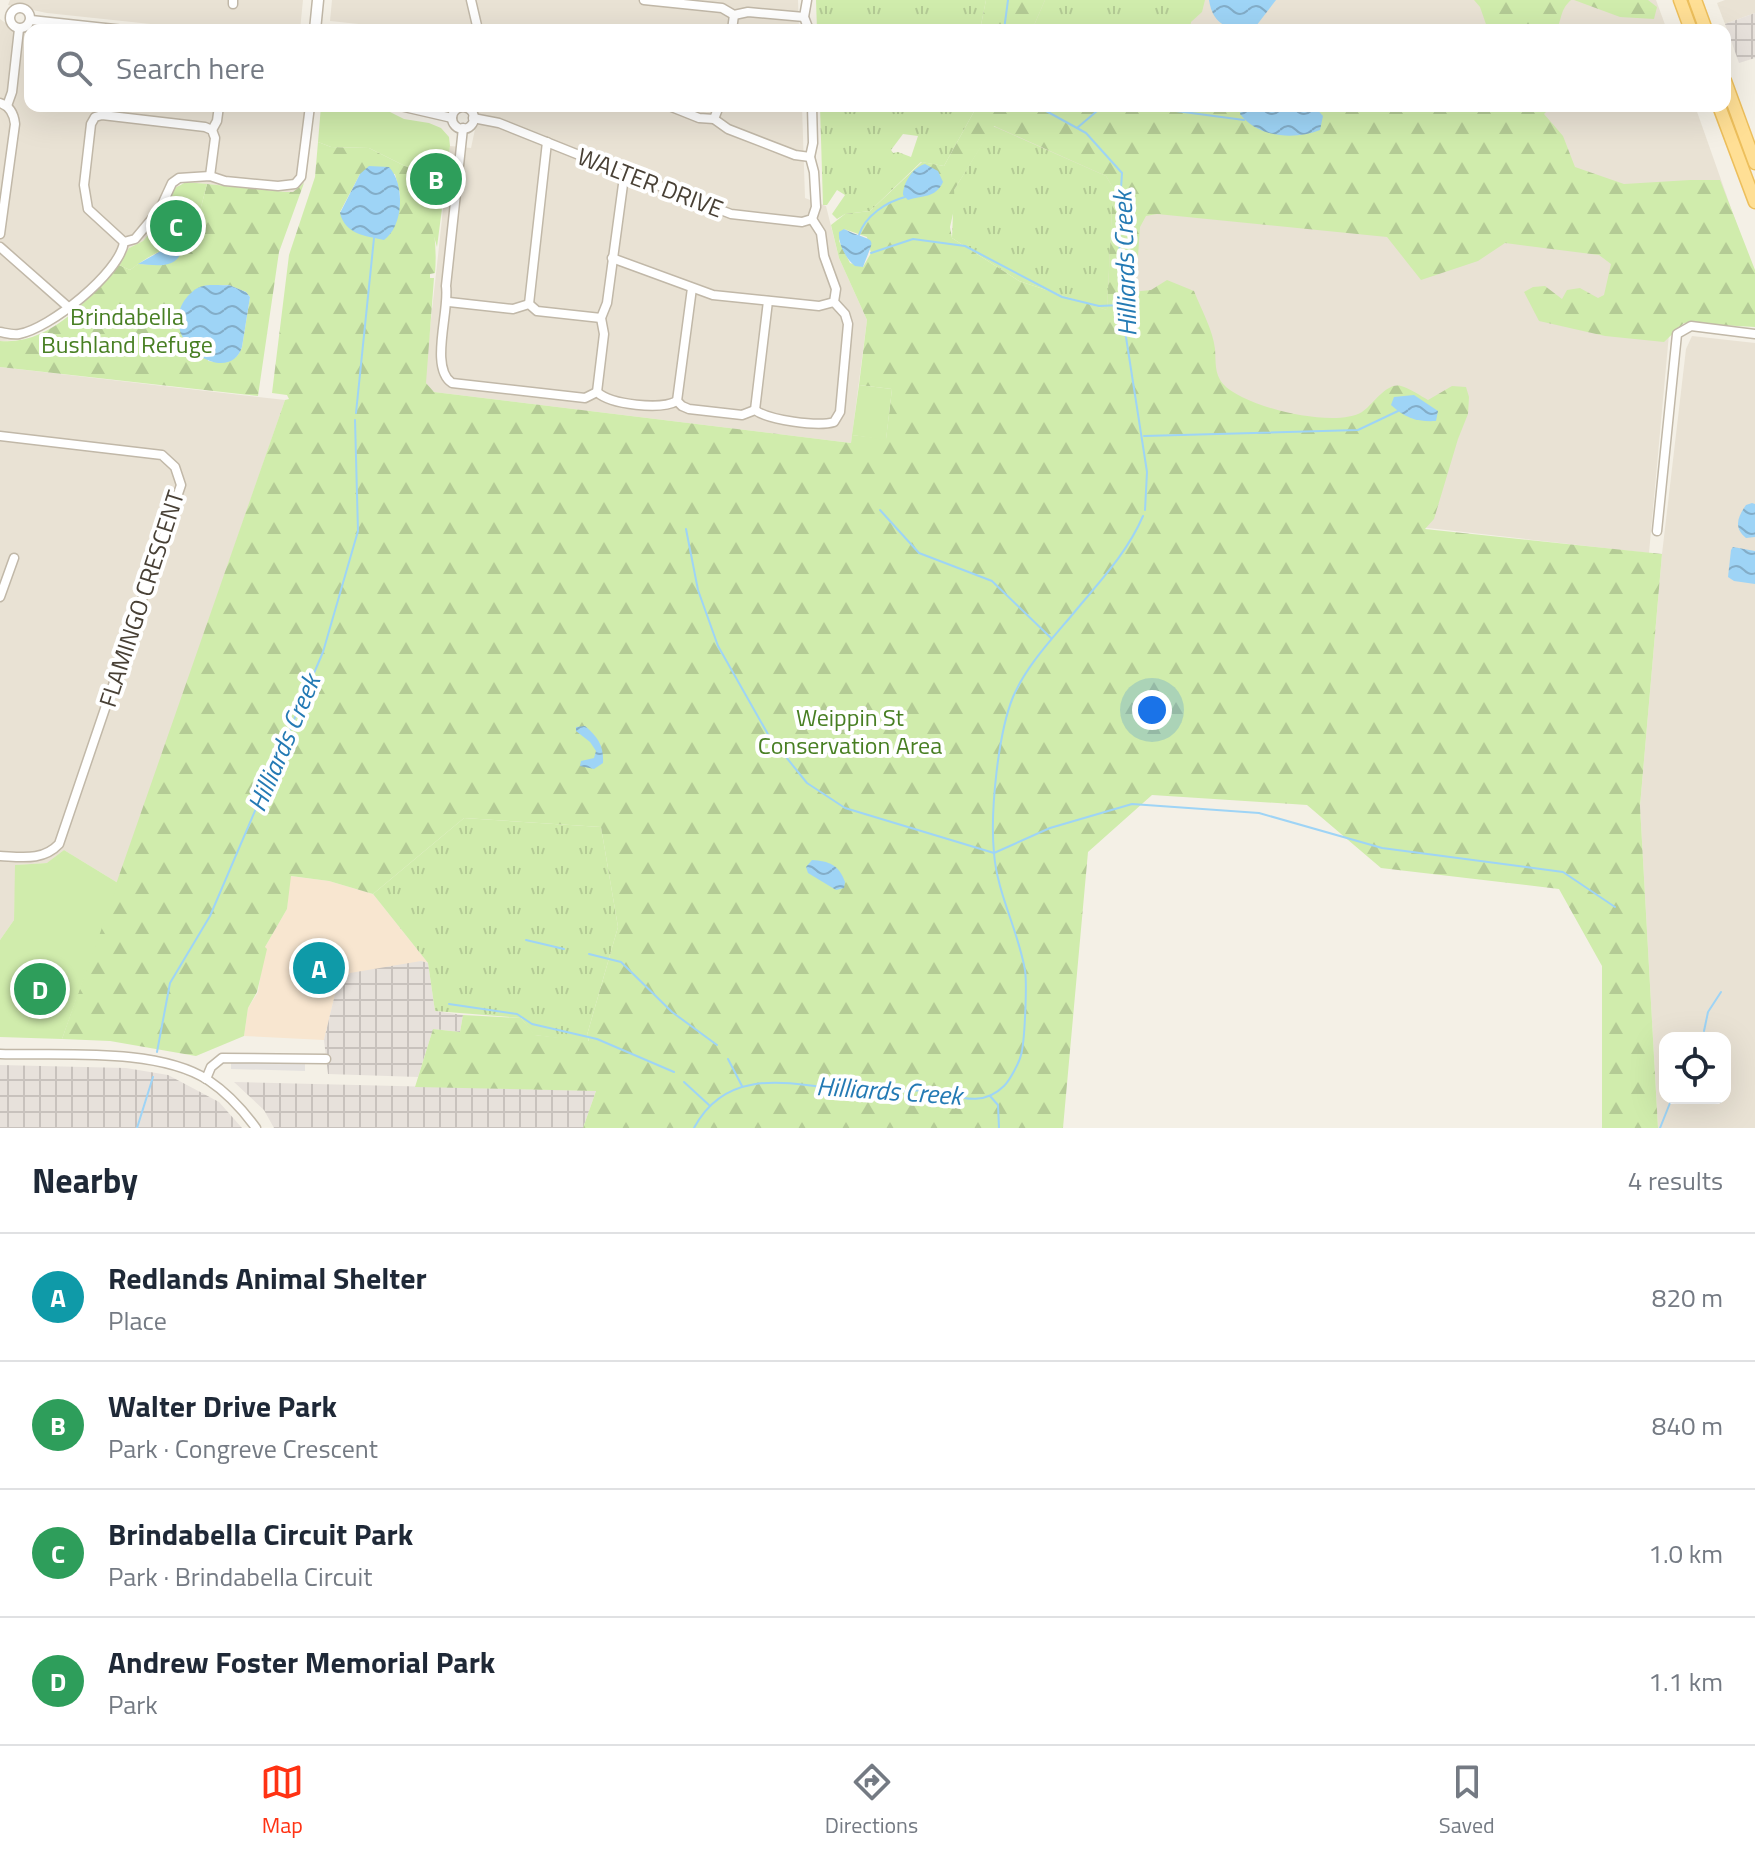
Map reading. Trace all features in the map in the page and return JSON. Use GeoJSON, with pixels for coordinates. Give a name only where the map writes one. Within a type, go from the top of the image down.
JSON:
{"type":"FeatureCollection","features":[{"type":"Feature","properties":{"kind":"main road"},"geometry":{"type":"LineString","coordinates":[[1680,0],[1689,24]]}},
{"type":"Feature","properties":{"kind":"main road"},"geometry":{"type":"LineString","coordinates":[[1695,0],[1704,24]]}},
{"type":"Feature","properties":{"kind":"main road"},"geometry":{"type":"LineString","coordinates":[[1731,97],[1755,163]]}},
{"type":"Feature","properties":{"kind":"main road"},"geometry":{"type":"LineString","coordinates":[[1721,112],[1755,202]]}},
{"type":"Feature","properties":{"kind":"street"},"geometry":{"type":"LineString","coordinates":[[316,24],[318,0]]}},
{"type":"Feature","properties":{"kind":"street"},"geometry":{"type":"LineString","coordinates":[[471,0],[477,24]]}},
{"type":"Feature","properties":{"kind":"street"},"geometry":{"type":"LineString","coordinates":[[644,0],[722,8],[734,15],[748,12],[804,17]]}},
{"type":"Feature","properties":{"kind":"street"},"geometry":{"type":"LineString","coordinates":[[807,0],[804,17],[807,24]]}},
{"type":"Feature","properties":{"kind":"street"},"geometry":{"type":"LineString","coordinates":[[19,29],[5,16],[21,4],[31,20]]}},
{"type":"Feature","properties":{"kind":"street"},"geometry":{"type":"LineString","coordinates":[[733,24],[734,15]]}},
{"type":"Feature","properties":{"kind":"street"},"geometry":{"type":"LineString","coordinates":[[28,24],[31,20]]}},
{"type":"Feature","properties":{"kind":"street"},"geometry":{"type":"LineString","coordinates":[[31,20],[68,24]]}},
{"type":"Feature","properties":{"kind":"street"},"geometry":{"type":"LineString","coordinates":[[19,29],[24,27]]}},
{"type":"Feature","properties":{"kind":"street"},"geometry":{"type":"LineString","coordinates":[[0,234],[15,124],[14,114],[3,104],[12,92],[19,29]]}},
{"type":"Feature","properties":{"kind":"street"},"geometry":{"type":"LineString","coordinates":[[212,130],[218,112]]}},
{"type":"Feature","properties":{"kind":"street"},"geometry":{"type":"LineString","coordinates":[[124,242],[135,239],[160,209],[179,178],[210,176],[225,181],[278,186],[295,184],[301,177],[309,112]]}},
{"type":"Feature","properties":{"kind":"street"},"geometry":{"type":"LineString","coordinates":[[426,112],[452,118]]}},
{"type":"Feature","properties":{"kind":"street"},"geometry":{"type":"LineString","coordinates":[[452,118],[455,112]]}},
{"type":"Feature","properties":{"kind":"street"},"geometry":{"type":"LineString","coordinates":[[452,118],[456,126],[463,128],[471,124],[471,112]]}},
{"type":"Feature","properties":{"kind":"street"},"geometry":{"type":"LineString","coordinates":[[684,112],[699,118],[714,119],[728,129],[795,155],[810,157]]}},
{"type":"Feature","properties":{"kind":"street"},"geometry":{"type":"LineString","coordinates":[[714,119],[717,112]]}},
{"type":"Feature","properties":{"kind":"street"},"geometry":{"type":"LineString","coordinates":[[812,112],[810,157],[816,207],[812,219],[821,233],[824,256],[836,289],[834,302]]}},
{"type":"Feature","properties":{"kind":"street"},"geometry":{"type":"LineString","coordinates":[[124,242],[88,209],[84,194],[91,124],[95,117],[102,115],[212,130],[215,138],[210,176]]}},
{"type":"Feature","properties":{"kind":"street","name":"WALTER DRIVE"},"geometry":{"type":"LineString","coordinates":[[473,118],[499,123],[614,169],[624,177],[639,178],[731,214],[802,222],[812,219]]}},
{"type":"Feature","properties":{"kind":"street"},"geometry":{"type":"LineString","coordinates":[[463,128],[446,286],[449,302],[444,317],[441,368],[449,381],[585,398],[597,392]]}},
{"type":"Feature","properties":{"kind":"street"},"geometry":{"type":"LineString","coordinates":[[529,304],[547,142]]}},
{"type":"Feature","properties":{"kind":"street"},"geometry":{"type":"LineString","coordinates":[[597,392],[604,334],[601,318],[607,303],[624,177]]}},
{"type":"Feature","properties":{"kind":"street"},"geometry":{"type":"LineString","coordinates":[[0,332],[18,334],[53,319],[67,306],[81,301],[122,254],[124,242]]}},
{"type":"Feature","properties":{"kind":"street"},"geometry":{"type":"LineString","coordinates":[[0,247],[67,306]]}},
{"type":"Feature","properties":{"kind":"street"},"geometry":{"type":"LineString","coordinates":[[612,258],[713,295],[819,306],[834,302]]}},
{"type":"Feature","properties":{"kind":"street"},"geometry":{"type":"LineString","coordinates":[[677,401],[692,288]]}},
{"type":"Feature","properties":{"kind":"street"},"geometry":{"type":"LineString","coordinates":[[755,410],[768,301]]}},
{"type":"Feature","properties":{"kind":"street"},"geometry":{"type":"LineString","coordinates":[[449,302],[513,309],[529,304]]}},
{"type":"Feature","properties":{"kind":"street"},"geometry":{"type":"LineString","coordinates":[[755,410],[766,417],[829,424],[839,416],[848,324],[845,314],[834,302]]}},
{"type":"Feature","properties":{"kind":"street"},"geometry":{"type":"LineString","coordinates":[[529,304],[537,311],[601,318]]}},
{"type":"Feature","properties":{"kind":"street"},"geometry":{"type":"LineString","coordinates":[[1657,531],[1677,334],[1691,326],[1755,334]]}},
{"type":"Feature","properties":{"kind":"street"},"geometry":{"type":"LineString","coordinates":[[597,392],[608,400],[625,402],[663,406],[677,401]]}},
{"type":"Feature","properties":{"kind":"street"},"geometry":{"type":"LineString","coordinates":[[677,401],[689,409],[742,415],[755,410]]}},
{"type":"Feature","properties":{"kind":"street","name":"FLAMINGO CRESCENT"},"geometry":{"type":"LineString","coordinates":[[0,436],[162,455],[175,467],[181,485],[59,844],[39,857],[0,856]]}},
{"type":"Feature","properties":{"kind":"street"},"geometry":{"type":"LineString","coordinates":[[0,597],[14,558]]}},
{"type":"Feature","properties":{"kind":"street"},"geometry":{"type":"LineString","coordinates":[[0,1054],[134,1058],[171,1064],[206,1079],[224,1092],[256,1128]]}},
{"type":"Feature","properties":{"kind":"street"},"geometry":{"type":"LineString","coordinates":[[206,1079],[211,1067],[222,1058],[326,1059]]}},
{"type":"Feature","properties":{"kind":"shaded area"},"geometry":{"type":"Polygon","coordinates":[[[10,0],[303,0],[301,24],[151,24],[47,13],[8,5],[10,0]]]}},
{"type":"Feature","properties":{"kind":"shaded area"},"geometry":{"type":"Polygon","coordinates":[[[332,0],[798,0],[799,24],[358,24],[330,21],[332,0]]]}},
{"type":"Feature","properties":{"kind":"shaded area"},"geometry":{"type":"Polygon","coordinates":[[[1043,0],[1656,0],[1665,24],[1027,24],[1043,0]]]}},
{"type":"Feature","properties":{"kind":"shaded area"},"geometry":{"type":"Polygon","coordinates":[[[1755,0],[1755,13],[1725,24],[1717,3],[1755,0]]]}},
{"type":"Feature","properties":{"kind":"shaded area"},"geometry":{"type":"Polygon","coordinates":[[[1755,13],[1755,58],[1739,63],[1731,41],[1731,24],[1725,24],[1755,13]]]}},
{"type":"Feature","properties":{"kind":"shaded area"},"geometry":{"type":"Polygon","coordinates":[[[0,19],[14,29],[24,30],[24,112],[306,112],[300,171],[304,183],[293,192],[186,182],[179,184],[163,218],[143,241],[129,248],[85,303],[55,323],[20,340],[0,341],[0,19]]]}},
{"type":"Feature","properties":{"kind":"shaded area"},"geometry":{"type":"Polygon","coordinates":[[[479,112],[802,112],[805,198],[826,206],[839,258],[867,320],[851,443],[434,392],[426,383],[426,365],[450,146],[471,148],[479,112]]]}},
{"type":"Feature","properties":{"kind":"shaded area"},"geometry":{"type":"Polygon","coordinates":[[[990,112],[1697,112],[1755,276],[1671,312],[1649,553],[1135,495],[990,112]]]}},
{"type":"Feature","properties":{"kind":"shaded area"},"geometry":{"type":"Polygon","coordinates":[[[1692,336],[1755,343],[1755,1128],[1658,1128],[1640,806],[1662,554],[1686,349],[1692,336]]]}},
{"type":"Feature","properties":{"kind":"shaded area"},"geometry":{"type":"Polygon","coordinates":[[[0,367],[285,400],[118,883],[64,850],[48,863],[16,865],[14,920],[0,940],[0,367]]]}},
{"type":"Feature","properties":{"kind":"shaded area"},"geometry":{"type":"Polygon","coordinates":[[[290,876],[329,881],[373,894],[428,963],[421,961],[336,990],[324,1040],[244,1036],[248,1008],[258,992],[265,947],[287,909],[290,876]]]}},
{"type":"Feature","properties":{"kind":"shaded area"},"geometry":{"type":"Polygon","coordinates":[[[421,961],[428,963],[435,1011],[463,1015],[460,1032],[433,1029],[418,1077],[328,1074],[324,1040],[336,990],[350,973],[421,961]]]}},
{"type":"Feature","properties":{"kind":"shaded area"},"geometry":{"type":"Polygon","coordinates":[[[231,1061],[305,1063],[305,1071],[231,1069],[231,1061]]]}},
{"type":"Feature","properties":{"kind":"shaded area"},"geometry":{"type":"Polygon","coordinates":[[[0,1065],[126,1068],[168,1075],[219,1102],[242,1128],[0,1128],[0,1065]]]}},
{"type":"Feature","properties":{"kind":"shaded area"},"geometry":{"type":"Polygon","coordinates":[[[234,1082],[596,1091],[583,1128],[274,1128],[264,1110],[234,1082]]]}},
{"type":"Feature","properties":{"kind":"green space"},"geometry":{"type":"Polygon","coordinates":[[[816,0],[986,0],[981,24],[817,24],[816,0]]]}},
{"type":"Feature","properties":{"kind":"green space"},"geometry":{"type":"Polygon","coordinates":[[[986,0],[1045,0],[1035,24],[981,24],[986,0]]]}},
{"type":"Feature","properties":{"kind":"green space"},"geometry":{"type":"Polygon","coordinates":[[[1045,0],[1205,0],[1202,12],[1191,24],[1035,24],[1045,0]]]}},
{"type":"Feature","properties":{"kind":"green space"},"geometry":{"type":"Polygon","coordinates":[[[1474,0],[1571,0],[1558,24],[1486,24],[1474,0]]]}},
{"type":"Feature","properties":{"kind":"green space"},"geometry":{"type":"Polygon","coordinates":[[[1574,0],[1648,0],[1657,7],[1654,19],[1620,17],[1574,0]]]}},
{"type":"Feature","properties":{"kind":"green space"},"geometry":{"type":"Polygon","coordinates":[[[320,112],[390,112],[404,119],[441,128],[449,137],[450,146],[437,247],[424,171],[405,166],[369,148],[331,147],[318,142],[320,112]]]}},
{"type":"Feature","properties":{"kind":"green space"},"geometry":{"type":"Polygon","coordinates":[[[820,112],[974,112],[944,166],[921,162],[870,211],[845,214],[837,219],[832,214],[845,195],[837,190],[827,205],[823,205],[820,112]],[[903,134],[891,150],[911,157],[918,136],[903,134]]]}},
{"type":"Feature","properties":{"kind":"green space","name":"Weippin St Conservation Area"},"geometry":{"type":"Polygon","coordinates":[[[974,112],[1546,112],[1544,114],[1563,136],[1575,167],[1624,184],[1720,180],[1755,270],[1755,327],[1684,323],[1664,342],[1605,336],[1539,321],[1524,292],[1533,287],[1545,286],[1562,299],[1567,290],[1580,288],[1598,298],[1604,295],[1611,264],[1599,255],[1505,243],[1478,261],[1421,280],[1387,237],[1157,214],[1146,216],[1140,227],[1136,286],[1131,292],[1151,290],[1167,280],[1194,291],[1212,334],[1217,371],[1223,384],[1250,400],[1290,413],[1311,417],[1349,417],[1362,412],[1390,387],[1408,388],[1428,400],[1452,386],[1466,387],[1468,414],[1434,519],[1425,529],[1662,554],[1640,806],[1658,1128],[1602,1128],[1602,966],[1559,889],[1381,868],[1307,805],[1152,795],[1088,852],[1063,1128],[583,1128],[596,1091],[415,1087],[433,1029],[460,1032],[463,1015],[521,1018],[535,1035],[589,1041],[587,1035],[618,927],[601,827],[464,818],[373,894],[329,881],[291,876],[287,909],[265,947],[257,992],[248,1008],[244,1036],[196,1056],[110,1041],[62,1039],[285,400],[289,399],[287,395],[272,393],[289,255],[315,177],[318,142],[331,147],[369,148],[405,166],[424,171],[435,248],[435,273],[430,274],[430,278],[434,278],[426,383],[434,392],[851,443],[852,435],[886,439],[892,389],[859,385],[867,320],[839,258],[831,225],[845,214],[870,211],[922,162],[944,166],[974,112]],[[994,126],[954,190],[955,205],[950,227],[952,238],[1019,281],[1107,310],[1113,188],[1106,176],[994,126]],[[360,174],[340,212],[399,211],[400,194],[395,174],[360,174]],[[844,229],[839,241],[850,263],[863,267],[871,253],[867,237],[844,229]]]}},
{"type":"Feature","properties":{"kind":"green space"},"geometry":{"type":"Polygon","coordinates":[[[993,126],[1106,176],[1113,188],[1107,310],[1019,281],[952,238],[954,190],[993,126]]]}},
{"type":"Feature","properties":{"kind":"green space"},"geometry":{"type":"Polygon","coordinates":[[[186,182],[207,184],[194,234],[187,243],[157,253],[130,270],[119,265],[129,248],[143,241],[163,218],[175,188],[186,182]]]}},
{"type":"Feature","properties":{"kind":"green space","name":"Brindabella Bushland Refuge"},"geometry":{"type":"Polygon","coordinates":[[[304,183],[279,252],[258,396],[0,367],[0,341],[18,341],[52,328],[81,305],[119,265],[130,270],[138,264],[164,265],[175,243],[181,244],[194,234],[207,184],[293,192],[304,183]],[[229,285],[202,286],[208,361],[229,361],[240,352],[250,297],[229,285]]]}},
{"type":"Feature","properties":{"kind":"green space"},"geometry":{"type":"Polygon","coordinates":[[[859,385],[892,389],[886,440],[852,435],[859,385]]]}},
{"type":"Feature","properties":{"kind":"green space"},"geometry":{"type":"Polygon","coordinates":[[[464,818],[601,827],[618,927],[587,1035],[589,1042],[534,1035],[521,1018],[435,1011],[428,963],[373,894],[464,818]]]}},
{"type":"Feature","properties":{"kind":"green space"},"geometry":{"type":"Polygon","coordinates":[[[64,850],[118,883],[62,1039],[0,1037],[0,940],[14,920],[15,865],[47,863],[64,850]]]}},
{"type":"Feature","properties":{"kind":"water"},"geometry":{"type":"Polygon","coordinates":[[[1209,0],[1276,0],[1258,24],[1222,24],[1211,9],[1209,0]]]}},
{"type":"Feature","properties":{"kind":"water"},"geometry":{"type":"Polygon","coordinates":[[[1319,112],[1323,116],[1320,130],[1288,136],[1257,128],[1240,114],[1319,112]]]}},
{"type":"Feature","properties":{"kind":"water"},"geometry":{"type":"Polygon","coordinates":[[[925,164],[938,171],[943,182],[932,194],[908,200],[903,195],[907,181],[916,168],[925,164]]]}},
{"type":"Feature","properties":{"kind":"water"},"geometry":{"type":"Polygon","coordinates":[[[369,166],[389,167],[398,184],[399,215],[391,234],[384,240],[351,230],[340,213],[360,174],[369,166]]]}},
{"type":"Feature","properties":{"kind":"water"},"geometry":{"type":"Polygon","coordinates":[[[844,229],[871,241],[863,267],[855,266],[843,251],[839,232],[844,229]]]}},
{"type":"Feature","properties":{"kind":"water"},"geometry":{"type":"Polygon","coordinates":[[[175,243],[182,249],[180,256],[171,263],[138,264],[175,243]]]}},
{"type":"Feature","properties":{"kind":"water"},"geometry":{"type":"Polygon","coordinates":[[[229,285],[250,297],[242,347],[235,358],[224,363],[198,355],[187,344],[180,331],[178,316],[184,301],[198,288],[229,285]]]}},
{"type":"Feature","properties":{"kind":"water"},"geometry":{"type":"Polygon","coordinates":[[[1414,395],[1438,411],[1436,421],[1412,418],[1391,405],[1394,397],[1414,395]]]}},
{"type":"Feature","properties":{"kind":"water"},"geometry":{"type":"Polygon","coordinates":[[[1755,504],[1755,537],[1746,538],[1739,530],[1738,522],[1746,505],[1755,504]]]}},
{"type":"Feature","properties":{"kind":"water"},"geometry":{"type":"Polygon","coordinates":[[[1733,547],[1755,551],[1755,584],[1728,577],[1733,547]]]}},
{"type":"Feature","properties":{"kind":"water"},"geometry":{"type":"Polygon","coordinates":[[[585,726],[601,747],[603,763],[594,769],[580,766],[581,761],[594,758],[596,751],[576,731],[576,727],[585,726]]]}},
{"type":"Feature","properties":{"kind":"water"},"geometry":{"type":"Polygon","coordinates":[[[812,860],[836,868],[843,876],[844,888],[836,890],[808,873],[806,867],[812,860]]]}},
{"type":"Feature","properties":{"kind":"waterway","name":"Hilliards Creek"},"geometry":{"type":"LineString","coordinates":[[1005,24],[1008,0]]}},
{"type":"Feature","properties":{"kind":"waterway","name":"Hilliards Creek"},"geometry":{"type":"LineString","coordinates":[[1048,112],[1086,133],[1122,173],[1119,219],[1121,305],[1147,472],[1145,510]]}},
{"type":"Feature","properties":{"kind":"waterway"},"geometry":{"type":"LineString","coordinates":[[1077,128],[1096,112]]}},
{"type":"Feature","properties":{"kind":"waterway"},"geometry":{"type":"LineString","coordinates":[[1184,112],[1244,120]]}},
{"type":"Feature","properties":{"kind":"waterway"},"geometry":{"type":"LineString","coordinates":[[859,235],[877,211],[905,197]]}},
{"type":"Feature","properties":{"kind":"waterway","name":"Hilliards Creek"},"geometry":{"type":"LineString","coordinates":[[356,413],[374,238]]}},
{"type":"Feature","properties":{"kind":"waterway"},"geometry":{"type":"LineString","coordinates":[[871,253],[913,239],[965,246],[1062,297],[1099,306],[1121,305]]}},
{"type":"Feature","properties":{"kind":"waterway"},"geometry":{"type":"LineString","coordinates":[[1144,436],[1358,430],[1398,411]]}},
{"type":"Feature","properties":{"kind":"waterway","name":"Hilliards Creek"},"geometry":{"type":"LineString","coordinates":[[157,1052],[170,983],[210,916],[323,652],[358,531],[355,420]]}},
{"type":"Feature","properties":{"kind":"waterway"},"geometry":{"type":"LineString","coordinates":[[880,510],[919,553],[992,581],[1051,638]]}},
{"type":"Feature","properties":{"kind":"waterway","name":"Hilliards Creek"},"geometry":{"type":"LineString","coordinates":[[694,1128],[710,1106],[728,1092],[749,1085],[796,1084],[869,1093],[930,1091],[977,1099],[995,1093],[1006,1083],[1021,1055],[1026,987],[1022,955],[999,883],[994,853],[994,795],[1003,731],[1013,697],[1026,673],[1114,564],[1143,516]]}},
{"type":"Feature","properties":{"kind":"waterway"},"geometry":{"type":"LineString","coordinates":[[686,529],[698,590],[718,646],[769,736],[807,783],[845,808],[994,853],[1050,828],[1132,804],[1259,813],[1382,848],[1563,872],[1615,907]]}},
{"type":"Feature","properties":{"kind":"waterway"},"geometry":{"type":"LineString","coordinates":[[526,940],[564,949]]}},
{"type":"Feature","properties":{"kind":"waterway"},"geometry":{"type":"LineString","coordinates":[[589,954],[621,962],[672,1012],[717,1045]]}},
{"type":"Feature","properties":{"kind":"waterway"},"geometry":{"type":"LineString","coordinates":[[1704,1031],[1708,1012],[1721,992]]}},
{"type":"Feature","properties":{"kind":"waterway"},"geometry":{"type":"LineString","coordinates":[[449,1004],[517,1014],[532,1024],[597,1039],[674,1072]]}},
{"type":"Feature","properties":{"kind":"waterway"},"geometry":{"type":"LineString","coordinates":[[728,1059],[742,1086]]}},
{"type":"Feature","properties":{"kind":"waterway","name":"Hilliards Creek"},"geometry":{"type":"LineString","coordinates":[[137,1128],[153,1077]]}},
{"type":"Feature","properties":{"kind":"waterway"},"geometry":{"type":"LineString","coordinates":[[684,1082],[709,1105]]}},
{"type":"Feature","properties":{"kind":"waterway"},"geometry":{"type":"LineString","coordinates":[[990,1096],[998,1105],[999,1128]]}},
{"type":"Feature","properties":{"kind":"waterway"},"geometry":{"type":"LineString","coordinates":[[1660,1128],[1670,1104]]}},
{"type":"Feature","properties":{"kind":"place","name":"Walter Drive Park"},"geometry":{"type":"Point","coordinates":[436,179]}},
{"type":"Feature","properties":{"kind":"place","name":"Brindabella Circuit Park"},"geometry":{"type":"Point","coordinates":[176,226]}},
{"type":"Feature","properties":{"kind":"place","name":"Redlands Animal Shelter"},"geometry":{"type":"Point","coordinates":[319,968]}},
{"type":"Feature","properties":{"kind":"place","name":"Andrew Foster Memorial Park"},"geometry":{"type":"Point","coordinates":[40,989]}}]}
